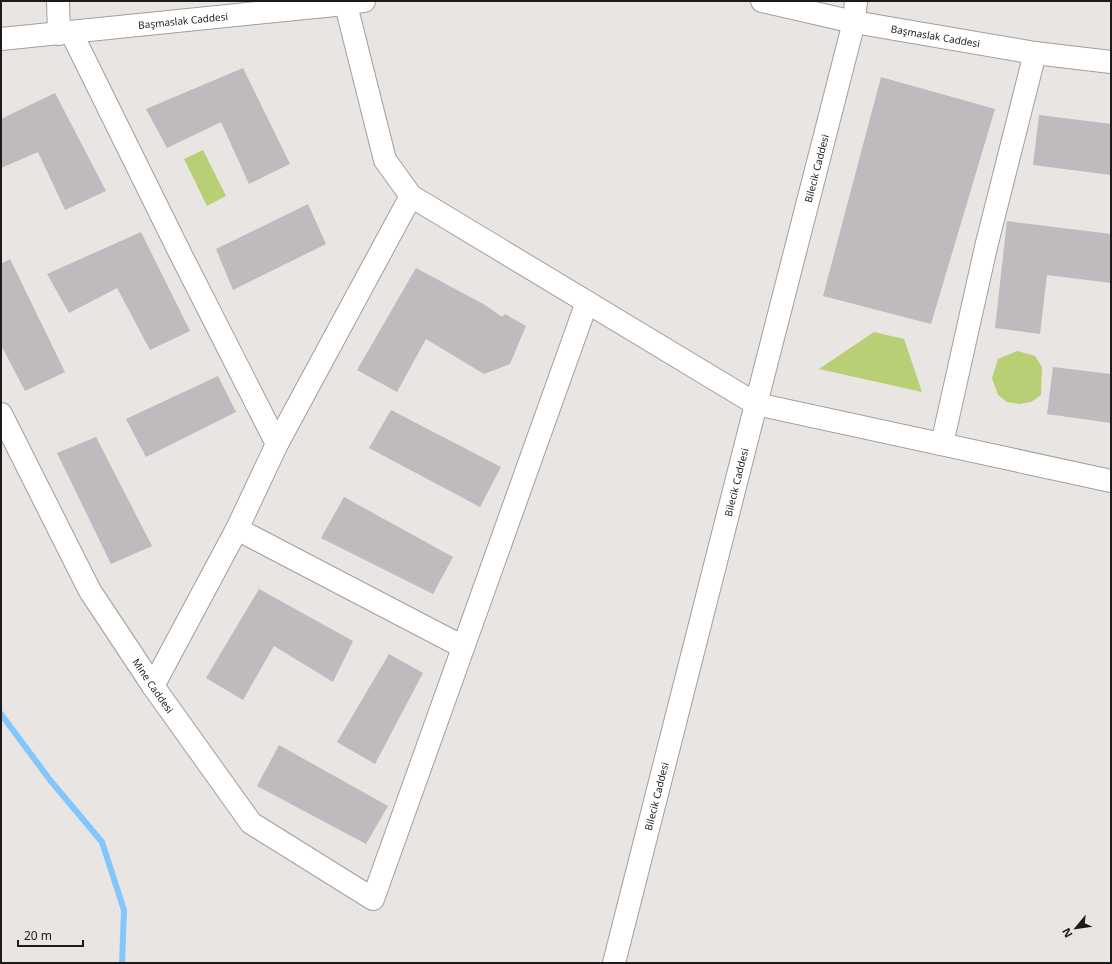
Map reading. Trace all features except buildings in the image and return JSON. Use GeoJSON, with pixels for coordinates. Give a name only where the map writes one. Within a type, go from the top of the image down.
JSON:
{"type":"FeatureCollection","features":[{"type":"Feature","properties":{"kind":"street"},"geometry":{"type":"LineString","coordinates":[[58,1],[65,33],[181,255],[277,444]]}},
{"type":"Feature","properties":{"kind":"street","name":"Başmaslak Caddesi"},"geometry":{"type":"LineString","coordinates":[[762,1],[854,22],[1034,53],[1111,62]]}},
{"type":"Feature","properties":{"kind":"street","name":"Bilecik Caddesi"},"geometry":{"type":"LineString","coordinates":[[614,963],[854,22],[856,1]]}},
{"type":"Feature","properties":{"kind":"street"},"geometry":{"type":"LineString","coordinates":[[352,2],[385,160],[411,196],[756,404],[1111,481]]}},
{"type":"Feature","properties":{"kind":"street","name":"Başmaslak Caddesi"},"geometry":{"type":"LineString","coordinates":[[1,39],[352,2]]}},
{"type":"Feature","properties":{"kind":"street"},"geometry":{"type":"LineString","coordinates":[[942,444],[986,247],[1034,53]]}},
{"type":"Feature","properties":{"kind":"street"},"geometry":{"type":"LineString","coordinates":[[153,686],[237,529],[277,444],[411,196]]}},
{"type":"Feature","properties":{"kind":"street"},"geometry":{"type":"LineString","coordinates":[[237,529],[463,647],[587,302]]}},
{"type":"Feature","properties":{"kind":"street","name":"Mine Caddesi"},"geometry":{"type":"LineString","coordinates":[[1,414],[90,591],[153,686],[251,823],[373,899],[463,647]]}},
{"type":"Feature","properties":{"kind":"green space"},"geometry":{"type":"Polygon","coordinates":[[[203,150],[226,196],[207,206],[184,159],[203,150]]]}},
{"type":"Feature","properties":{"kind":"green space"},"geometry":{"type":"Polygon","coordinates":[[[874,332],[904,339],[922,392],[819,369],[874,332]]]}},
{"type":"Feature","properties":{"kind":"green space"},"geometry":{"type":"Polygon","coordinates":[[[1017,351],[1035,356],[1042,367],[1041,395],[1031,402],[1019,404],[1007,402],[998,395],[992,378],[998,359],[1017,351]]]}},
{"type":"Feature","properties":{"kind":"waterway"},"geometry":{"type":"LineString","coordinates":[[1,714],[50,780],[102,842],[124,910],[122,963]]}}]}
